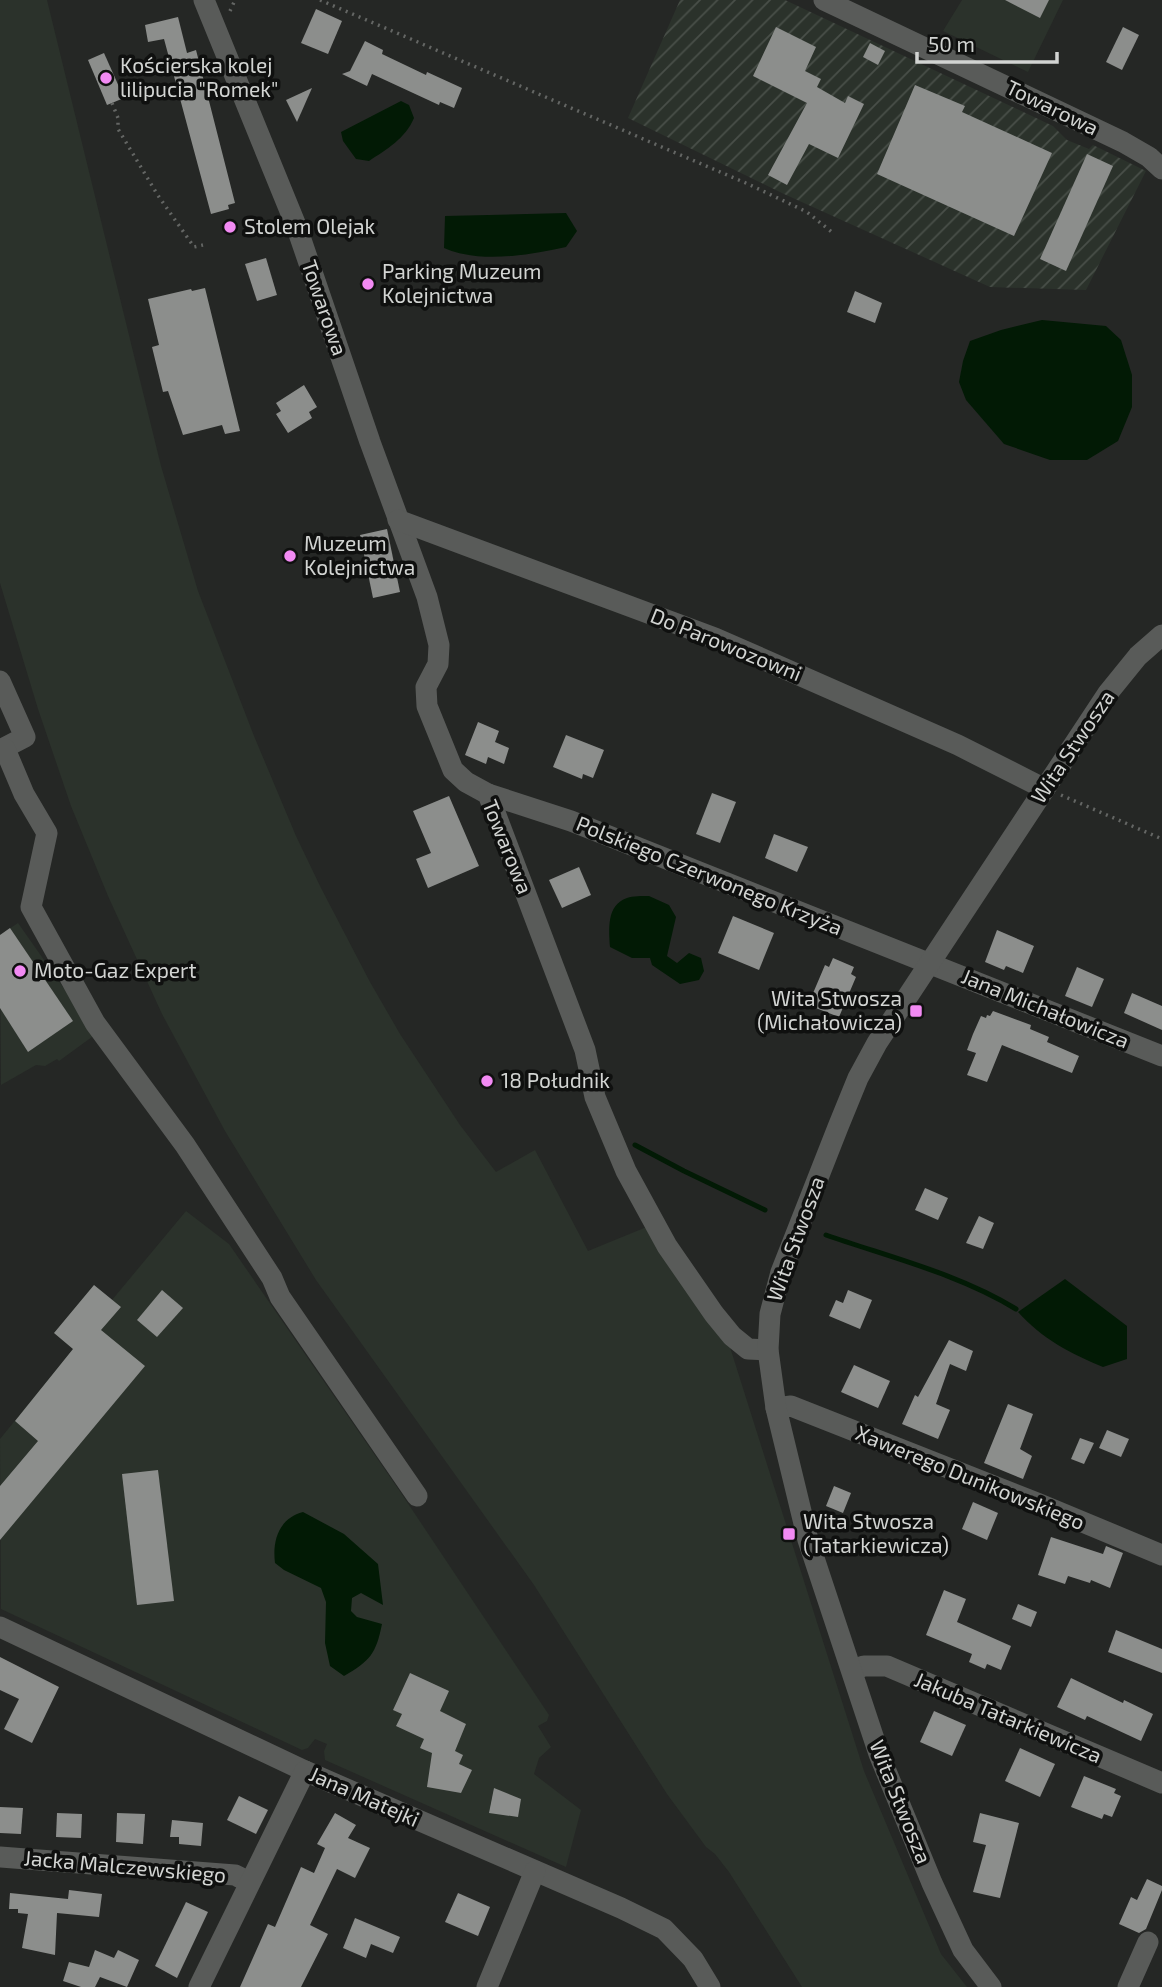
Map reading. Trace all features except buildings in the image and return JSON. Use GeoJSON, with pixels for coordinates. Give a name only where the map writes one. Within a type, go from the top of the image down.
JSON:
{"type":"FeatureCollection","features":[{"type":"Feature","properties":{"kind":"street","name":"Towarowa"},"geometry":{"type":"LineString","coordinates":[[204,0],[297,228],[369,442],[427,597],[439,645],[438,664],[426,687],[427,706],[453,770],[466,782],[488,793],[585,1050],[595,1097],[625,1171],[667,1246],[714,1314],[732,1336],[748,1349],[768,1350]]}},
{"type":"Feature","properties":{"kind":"street","name":"Towarowa"},"geometry":{"type":"LineString","coordinates":[[824,0],[1123,142],[1149,157],[1162,169]]}},
{"type":"Feature","properties":{"kind":"street","name":"Do Parowozowni"},"geometry":{"type":"LineString","coordinates":[[398,520],[715,638],[958,745],[1045,789]]}},
{"type":"Feature","properties":{"kind":"street","name":"Wita Stwosza"},"geometry":{"type":"LineString","coordinates":[[991,1987],[963,1950],[932,1883],[880,1754],[808,1540],[776,1408],[768,1350],[770,1314],[780,1272],[858,1078],[877,1042],[1108,692],[1138,656],[1162,635]]}},
{"type":"Feature","properties":{"kind":"street"},"geometry":{"type":"LineString","coordinates":[[0,681],[25,737],[2,750],[47,834],[30,906],[95,1023],[185,1145],[272,1278],[280,1297],[417,1496]]}},
{"type":"Feature","properties":{"kind":"street","name":"Polskiego Czerwonego Krzyża"},"geometry":{"type":"LineString","coordinates":[[488,793],[571,821],[928,963]]}},
{"type":"Feature","properties":{"kind":"street","name":"Jana Michałowicza"},"geometry":{"type":"LineString","coordinates":[[928,963],[1162,1056]]}},
{"type":"Feature","properties":{"kind":"street","name":"Xawerego Dunikowskiego"},"geometry":{"type":"LineString","coordinates":[[776,1408],[791,1406],[1162,1555]]}},
{"type":"Feature","properties":{"kind":"street","name":"Jana Matejki"},"geometry":{"type":"LineString","coordinates":[[0,1627],[305,1771],[664,1929],[693,1959],[710,1987]]}},
{"type":"Feature","properties":{"kind":"street","name":"Jakuba Tatarkiewicza"},"geometry":{"type":"LineString","coordinates":[[852,1670],[864,1666],[887,1666],[1162,1783]]}},
{"type":"Feature","properties":{"kind":"street"},"geometry":{"type":"LineString","coordinates":[[198,1987],[305,1771]]}},
{"type":"Feature","properties":{"kind":"street","name":"Jacka Malczewskiego"},"geometry":{"type":"LineString","coordinates":[[0,1857],[234,1875],[249,1882]]}},
{"type":"Feature","properties":{"kind":"street"},"geometry":{"type":"LineString","coordinates":[[487,1987],[535,1871]]}},
{"type":"Feature","properties":{"kind":"street"},"geometry":{"type":"LineString","coordinates":[[1128,1987],[1148,1942]]}},
{"type":"Feature","properties":{"kind":"path"},"geometry":{"type":"LineString","coordinates":[[320,0],[748,184],[807,212],[833,233]]}},
{"type":"Feature","properties":{"kind":"path"},"geometry":{"type":"LineString","coordinates":[[111,103],[118,118],[118,129],[150,182],[194,247],[203,245]]}},
{"type":"Feature","properties":{"kind":"path"},"geometry":{"type":"LineString","coordinates":[[1045,789],[1162,839]]}},
{"type":"Feature","properties":{"kind":"shaded area"},"geometry":{"type":"Polygon","coordinates":[[[0,0],[47,0],[161,466],[198,591],[254,736],[321,888],[400,1034],[460,1125],[496,1172],[535,1150],[588,1251],[649,1226],[729,1344],[864,1771],[941,1954],[967,1987],[802,1987],[729,1872],[706,1847],[667,1794],[534,1585],[316,1280],[225,1131],[162,1014],[108,896],[71,806],[0,583],[0,0]]]}},
{"type":"Feature","properties":{"kind":"shaded area"},"geometry":{"type":"Polygon","coordinates":[[[680,0],[785,0],[1053,126],[1067,140],[1089,149],[1093,145],[1146,171],[1086,290],[990,287],[784,194],[628,118],[680,0]]]}},
{"type":"Feature","properties":{"kind":"shaded area"},"geometry":{"type":"Polygon","coordinates":[[[962,0],[1063,0],[1028,72],[943,31],[962,0]]]}},
{"type":"Feature","properties":{"kind":"shaded area"},"geometry":{"type":"Polygon","coordinates":[[[401,101],[409,105],[414,118],[406,132],[369,161],[356,159],[343,141],[341,132],[401,101]]]}},
{"type":"Feature","properties":{"kind":"shaded area"},"geometry":{"type":"Polygon","coordinates":[[[566,213],[577,231],[566,247],[489,257],[458,253],[444,248],[445,216],[566,213]]]}},
{"type":"Feature","properties":{"kind":"shaded area"},"geometry":{"type":"Polygon","coordinates":[[[1042,320],[1106,326],[1121,340],[1132,375],[1132,407],[1118,441],[1087,460],[1050,460],[1004,444],[966,400],[959,382],[970,341],[1042,320]]]}},
{"type":"Feature","properties":{"kind":"shaded area"},"geometry":{"type":"Polygon","coordinates":[[[649,896],[669,905],[676,917],[667,956],[677,963],[689,953],[701,958],[704,971],[699,980],[680,984],[652,965],[650,958],[632,958],[610,947],[610,919],[615,906],[627,898],[649,896]]]}},
{"type":"Feature","properties":{"kind":"shaded area"},"geometry":{"type":"Polygon","coordinates":[[[18,923],[96,1034],[59,1061],[57,1059],[45,1066],[36,1065],[1,1085],[0,935],[18,923]]]}},
{"type":"Feature","properties":{"kind":"shaded area"},"geometry":{"type":"Polygon","coordinates":[[[186,1211],[229,1244],[399,1490],[549,1715],[547,1721],[538,1726],[551,1747],[539,1758],[534,1774],[581,1810],[566,1867],[325,1760],[324,1751],[327,1744],[315,1739],[308,1748],[302,1750],[1,1609],[0,1439],[73,1349],[54,1333],[94,1285],[112,1300],[186,1211]]]}},
{"type":"Feature","properties":{"kind":"shaded area"},"geometry":{"type":"Polygon","coordinates":[[[1065,1279],[1127,1326],[1127,1359],[1103,1367],[1091,1362],[1047,1337],[1018,1312],[1065,1279]]]}},
{"type":"Feature","properties":{"kind":"shaded area"},"geometry":{"type":"Polygon","coordinates":[[[303,1512],[344,1534],[378,1564],[383,1605],[361,1593],[352,1598],[351,1611],[357,1617],[382,1624],[377,1643],[366,1661],[344,1676],[330,1666],[325,1643],[326,1602],[321,1588],[275,1563],[276,1538],[279,1531],[288,1519],[303,1512]]]}},
{"type":"Feature","properties":{"kind":"waterway"},"geometry":{"type":"LineString","coordinates":[[635,1145],[765,1210]]}},
{"type":"Feature","properties":{"kind":"waterway"},"geometry":{"type":"LineString","coordinates":[[826,1235],[947,1276],[1016,1309]]}},
{"type":"Feature","properties":{"kind":"place","name":"Kościerska kolej lilipucia \"Romek\""},"geometry":{"type":"Point","coordinates":[106,78]}},
{"type":"Feature","properties":{"kind":"place","name":"Stolem Olejak"},"geometry":{"type":"Point","coordinates":[230,227]}},
{"type":"Feature","properties":{"kind":"place","name":"Parking Muzeum Kolejnictwa"},"geometry":{"type":"Point","coordinates":[368,284]}},
{"type":"Feature","properties":{"kind":"place","name":"Muzeum Kolejnictwa"},"geometry":{"type":"Point","coordinates":[290,556]}},
{"type":"Feature","properties":{"kind":"place","name":"Moto-Gaz Expert"},"geometry":{"type":"Point","coordinates":[20,971]}},
{"type":"Feature","properties":{"kind":"place","name":"Wita Stwosza (Michałowicza)"},"geometry":{"type":"Point","coordinates":[916,1011]}},
{"type":"Feature","properties":{"kind":"place","name":"18 Południk"},"geometry":{"type":"Point","coordinates":[487,1081]}},
{"type":"Feature","properties":{"kind":"place","name":"Wita Stwosza (Tatarkiewicza)"},"geometry":{"type":"Point","coordinates":[789,1534]}}]}
